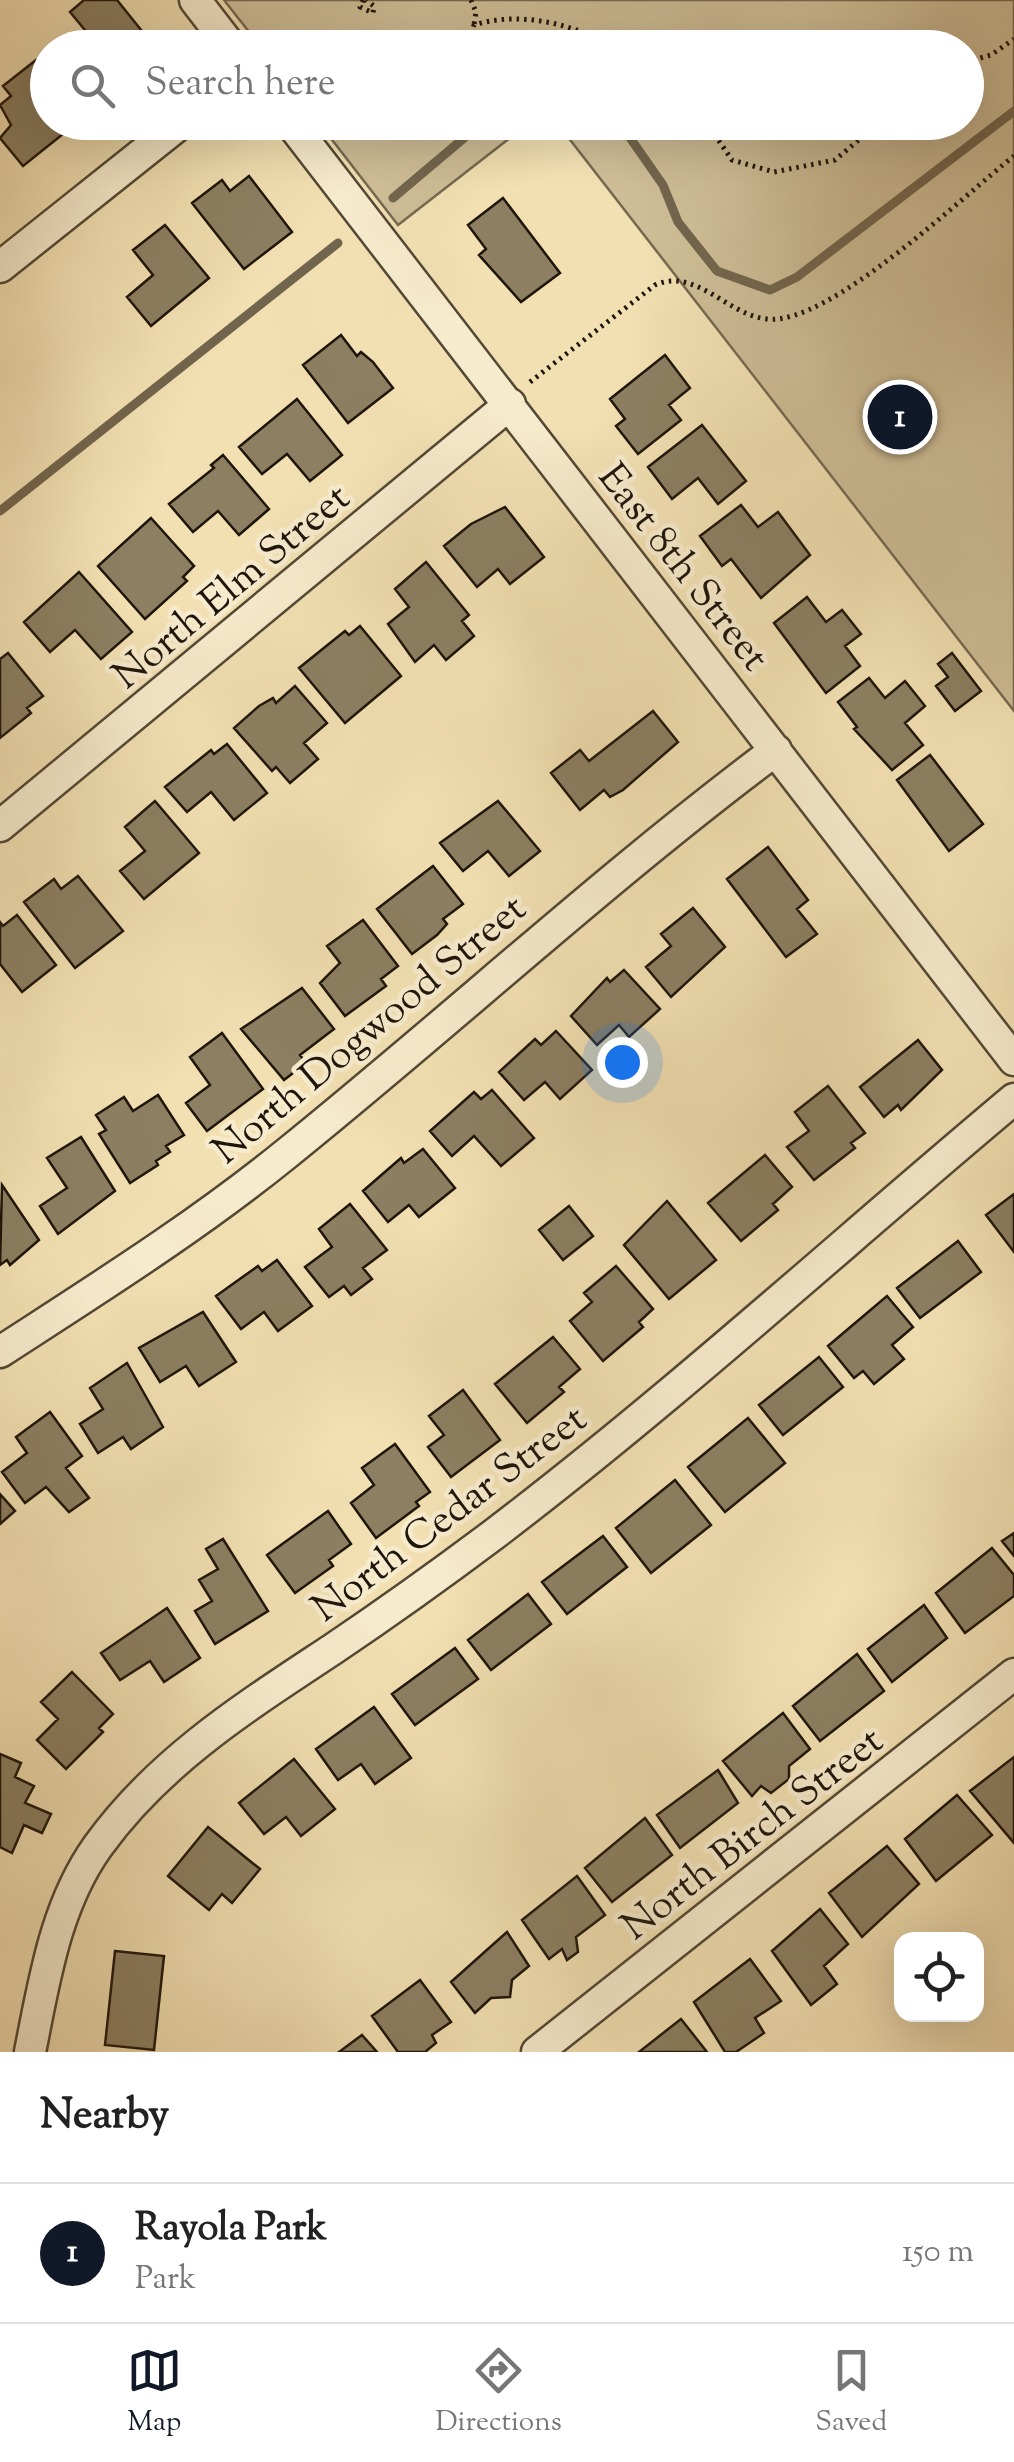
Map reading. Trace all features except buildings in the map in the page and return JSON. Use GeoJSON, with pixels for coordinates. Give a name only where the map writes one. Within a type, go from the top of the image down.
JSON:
{"type":"FeatureCollection","features":[{"type":"Feature","properties":{"kind":"street"},"geometry":{"type":"LineString","coordinates":[[195,0],[218,30]]}},
{"type":"Feature","properties":{"kind":"street"},"geometry":{"type":"LineString","coordinates":[[0,268],[160,140]]}},
{"type":"Feature","properties":{"kind":"street","name":"East 8th Street"},"geometry":{"type":"LineString","coordinates":[[304,140],[1014,1060]]}},
{"type":"Feature","properties":{"kind":"street","name":"North Elm Street"},"geometry":{"type":"LineString","coordinates":[[0,826],[510,404]]}},
{"type":"Feature","properties":{"kind":"street","name":"North Dogwood Street"},"geometry":{"type":"LineString","coordinates":[[0,1352],[176,1236],[284,1157],[652,843],[776,750]]}},
{"type":"Feature","properties":{"kind":"street","name":"North Cedar Street"},"geometry":{"type":"LineString","coordinates":[[30,2052],[48,1960],[66,1906],[95,1849],[164,1771],[212,1730],[391,1610],[496,1532],[640,1418],[1014,1099]]}},
{"type":"Feature","properties":{"kind":"street","name":"North Birch Street"},"geometry":{"type":"LineString","coordinates":[[538,2052],[1014,1674]]}},
{"type":"Feature","properties":{"kind":"path"},"geometry":{"type":"LineString","coordinates":[[471,0],[476,12],[472,30]]}},
{"type":"Feature","properties":{"kind":"path"},"geometry":{"type":"LineString","coordinates":[[474,25],[516,20],[584,30]]}},
{"type":"Feature","properties":{"kind":"path"},"geometry":{"type":"LineString","coordinates":[[984,56],[1014,39]]}},
{"type":"Feature","properties":{"kind":"path"},"geometry":{"type":"LineString","coordinates":[[718,140],[732,160],[774,172],[836,160],[859,140]]}},
{"type":"Feature","properties":{"kind":"path"},"geometry":{"type":"LineString","coordinates":[[490,378],[514,360],[530,382],[655,285],[671,278],[690,282],[744,312],[768,319],[789,317],[856,283],[1014,156]]}},
{"type":"Feature","properties":{"kind":"shaded area"},"geometry":{"type":"Polygon","coordinates":[[[224,0],[1014,0],[1014,711],[570,140],[984,140],[984,30],[248,30],[224,0]]]}},
{"type":"Feature","properties":{"kind":"shaded area"},"geometry":{"type":"Polygon","coordinates":[[[332,140],[507,140],[398,225],[332,140]]]}},
{"type":"Feature","properties":{"kind":"waterway"},"geometry":{"type":"LineString","coordinates":[[984,134],[1014,111]]}},
{"type":"Feature","properties":{"kind":"waterway"},"geometry":{"type":"LineString","coordinates":[[393,198],[462,140]]}},
{"type":"Feature","properties":{"kind":"waterway"},"geometry":{"type":"LineString","coordinates":[[632,140],[663,185],[678,222],[717,271],[770,290],[797,277],[976,140]]}},
{"type":"Feature","properties":{"kind":"waterway"},"geometry":{"type":"LineString","coordinates":[[0,511],[338,243]]}},
{"type":"Feature","properties":{"kind":"place","name":"Rayola Park"},"geometry":{"type":"Point","coordinates":[900,417]}}]}
